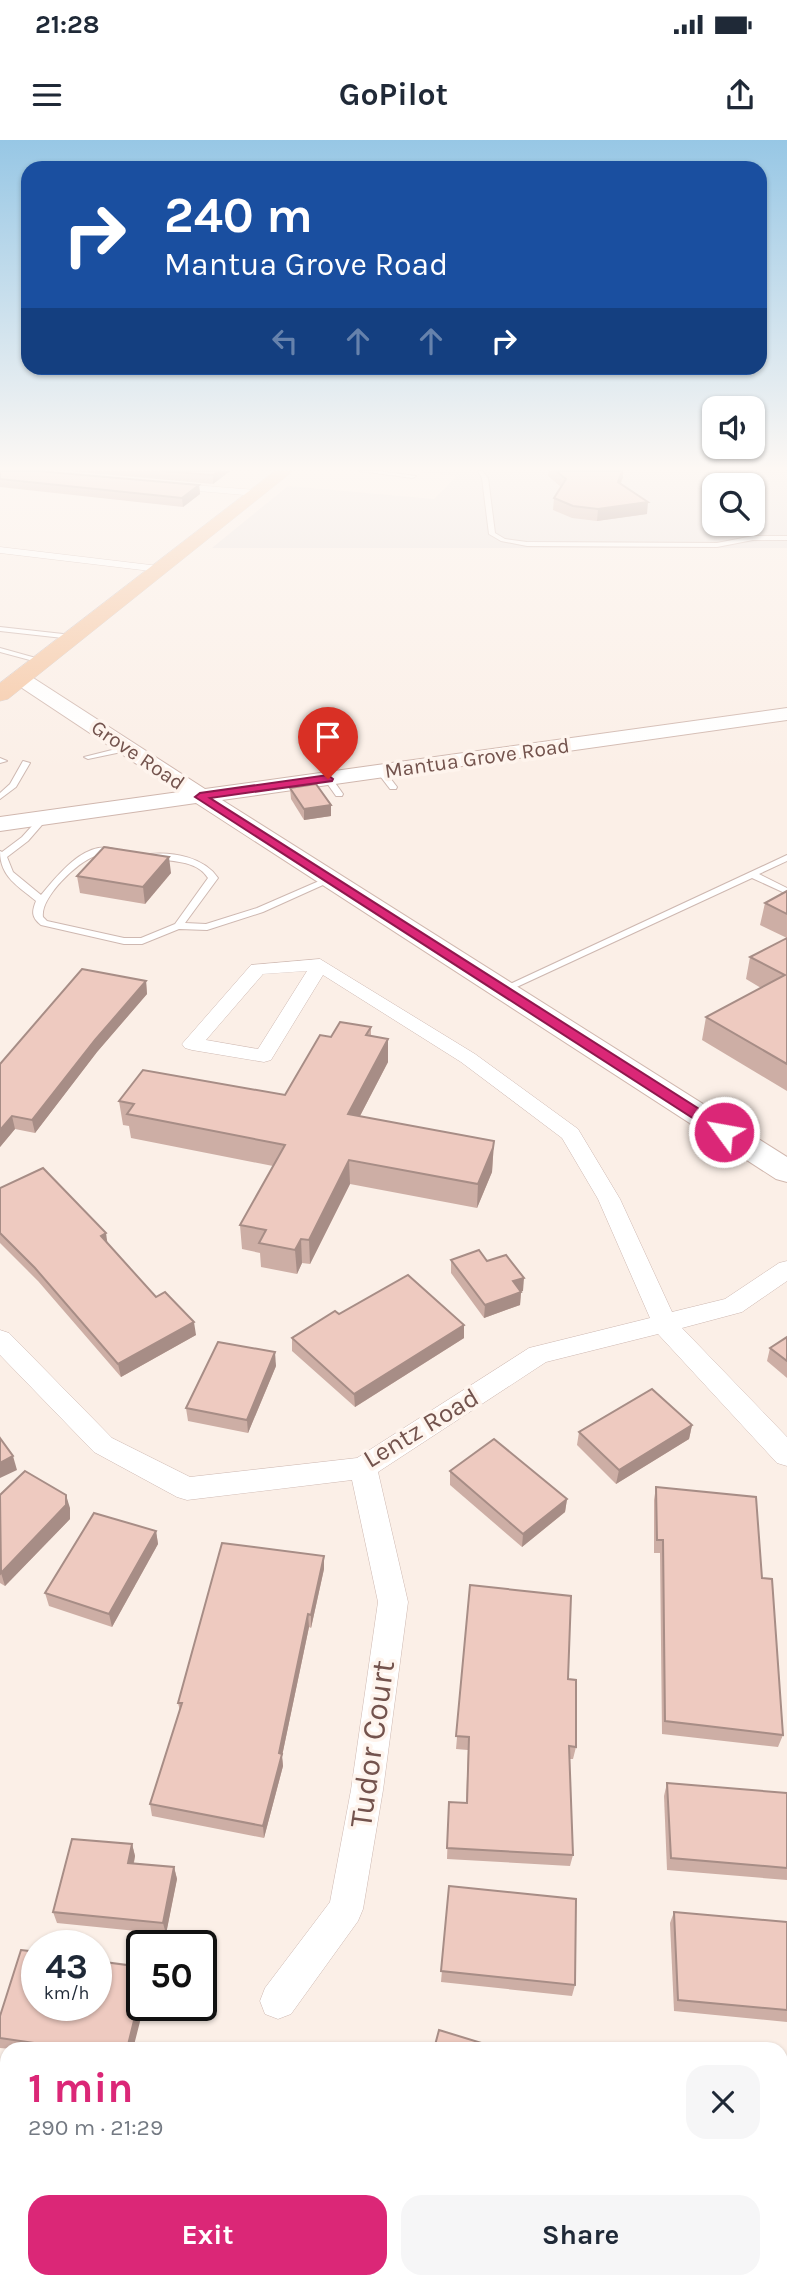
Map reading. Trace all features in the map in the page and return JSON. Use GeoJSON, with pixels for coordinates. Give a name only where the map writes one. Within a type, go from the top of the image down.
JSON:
{"type":"FeatureCollection","features":[{"type":"Feature","properties":{"kind":"main road"},"geometry":{"type":"LineString","coordinates":[[1,692],[156,571]]}},
{"type":"Feature","properties":{"kind":"main road","name":"Grove Road"},"geometry":{"type":"LineString","coordinates":[[20,678],[200,797],[787,1172]]}},
{"type":"Feature","properties":{"kind":"main road","name":"Mantua Grove Road"},"geometry":{"type":"LineString","coordinates":[[0,824],[200,797],[387,779],[787,714]]}},
{"type":"Feature","properties":{"kind":"street"},"geometry":{"type":"LineString","coordinates":[[320,965],[264,1056],[192,1044],[258,969],[320,965],[468,1058],[570,1134],[609,1199],[665,1325],[787,1455]]}},
{"type":"Feature","properties":{"kind":"street","name":"Lentz Road"},"geometry":{"type":"LineString","coordinates":[[0,1339],[103,1445],[187,1489],[363,1468],[538,1355],[733,1306],[787,1269]]}},
{"type":"Feature","properties":{"kind":"street","name":"Tudor Court"},"geometry":{"type":"LineString","coordinates":[[278,2001],[346,1909],[367,1790],[393,1602],[363,1468]]}},
{"type":"Feature","properties":{"kind":"lane"},"geometry":{"type":"LineString","coordinates":[[0,629],[72,637]]}},
{"type":"Feature","properties":{"kind":"lane"},"geometry":{"type":"LineString","coordinates":[[0,650],[41,661]]}},
{"type":"Feature","properties":{"kind":"lane"},"geometry":{"type":"LineString","coordinates":[[88,757],[128,748]]}},
{"type":"Feature","properties":{"kind":"lane"},"geometry":{"type":"LineString","coordinates":[[0,797],[13,785],[26,763]]}},
{"type":"Feature","properties":{"kind":"lane"},"geometry":{"type":"LineString","coordinates":[[41,901],[9,873],[1,855],[33,834],[44,818]]}},
{"type":"Feature","properties":{"kind":"lane"},"geometry":{"type":"LineString","coordinates":[[133,854],[106,850],[87,853],[41,901],[37,910],[38,918],[44,923],[124,941],[142,941],[178,926],[207,927],[260,910],[329,880]]}},
{"type":"Feature","properties":{"kind":"lane"},"geometry":{"type":"LineString","coordinates":[[146,855],[198,865],[209,870],[213,878],[178,926]]}},
{"type":"Feature","properties":{"kind":"lane"},"geometry":{"type":"LineString","coordinates":[[502,990],[787,858]]}},
{"type":"Feature","properties":{"kind":"lane"},"geometry":{"type":"LineString","coordinates":[[751,874],[787,891]]}},
{"type":"Feature","properties":{"kind":"building"},"geometry":{"type":"Polygon","coordinates":[[[316,784],[331,805],[304,809],[290,788],[316,784]]]}},
{"type":"Feature","properties":{"kind":"building"},"geometry":{"type":"Polygon","coordinates":[[[104,847],[169,857],[143,887],[77,876],[104,847]]]}},
{"type":"Feature","properties":{"kind":"building"},"geometry":{"type":"Polygon","coordinates":[[[787,891],[787,914],[765,903],[787,891]]]}},
{"type":"Feature","properties":{"kind":"building"},"geometry":{"type":"Polygon","coordinates":[[[787,938],[787,1064],[706,1017],[785,975],[750,957],[787,938]]]}},
{"type":"Feature","properties":{"kind":"building"},"geometry":{"type":"Polygon","coordinates":[[[82,969],[146,981],[32,1120],[12,1116],[0,1130],[0,1064],[82,969]]]}},
{"type":"Feature","properties":{"kind":"building"},"geometry":{"type":"Polygon","coordinates":[[[340,1022],[371,1027],[366,1035],[388,1039],[348,1114],[494,1141],[493,1148],[478,1184],[349,1160],[309,1240],[301,1239],[295,1250],[259,1243],[266,1230],[240,1225],[285,1145],[127,1114],[134,1104],[119,1101],[143,1070],[285,1095],[320,1035],[331,1037],[340,1022]]]}},
{"type":"Feature","properties":{"kind":"building"},"geometry":{"type":"Polygon","coordinates":[[[43,1168],[106,1233],[101,1236],[156,1297],[165,1292],[194,1322],[118,1364],[35,1268],[0,1233],[0,1188],[43,1168]]]}},
{"type":"Feature","properties":{"kind":"building"},"geometry":{"type":"Polygon","coordinates":[[[479,1250],[487,1261],[506,1255],[524,1278],[513,1281],[521,1292],[485,1305],[451,1260],[479,1250]]]}},
{"type":"Feature","properties":{"kind":"building"},"geometry":{"type":"Polygon","coordinates":[[[408,1275],[464,1325],[354,1394],[292,1338],[335,1311],[339,1314],[408,1275]]]}},
{"type":"Feature","properties":{"kind":"building"},"geometry":{"type":"Polygon","coordinates":[[[787,1337],[787,1361],[770,1348],[787,1337]]]}},
{"type":"Feature","properties":{"kind":"building"},"geometry":{"type":"Polygon","coordinates":[[[218,1342],[275,1352],[247,1420],[186,1408],[218,1342]]]}},
{"type":"Feature","properties":{"kind":"building"},"geometry":{"type":"Polygon","coordinates":[[[652,1389],[692,1425],[619,1470],[579,1432],[652,1389]]]}},
{"type":"Feature","properties":{"kind":"building"},"geometry":{"type":"Polygon","coordinates":[[[0,1438],[13,1456],[0,1463],[0,1438]]]}},
{"type":"Feature","properties":{"kind":"building"},"geometry":{"type":"Polygon","coordinates":[[[494,1439],[567,1499],[523,1534],[450,1471],[494,1439]]]}},
{"type":"Feature","properties":{"kind":"building"},"geometry":{"type":"Polygon","coordinates":[[[25,1471],[66,1495],[66,1505],[1,1573],[0,1495],[25,1471]]]}},
{"type":"Feature","properties":{"kind":"building"},"geometry":{"type":"Polygon","coordinates":[[[656,1487],[756,1497],[762,1578],[772,1579],[783,1735],[665,1721],[663,1540],[657,1540],[656,1487]]]}},
{"type":"Feature","properties":{"kind":"building"},"geometry":{"type":"Polygon","coordinates":[[[94,1513],[156,1531],[109,1614],[45,1593],[94,1513]]]}},
{"type":"Feature","properties":{"kind":"building"},"geometry":{"type":"Polygon","coordinates":[[[222,1543],[324,1556],[311,1615],[308,1614],[279,1753],[282,1754],[263,1826],[150,1804],[182,1703],[178,1703],[222,1543]]]}},
{"type":"Feature","properties":{"kind":"building"},"geometry":{"type":"Polygon","coordinates":[[[470,1585],[571,1596],[568,1679],[576,1680],[576,1747],[569,1746],[573,1855],[447,1848],[449,1802],[467,1803],[469,1737],[456,1736],[470,1585]]]}},
{"type":"Feature","properties":{"kind":"building"},"geometry":{"type":"Polygon","coordinates":[[[667,1783],[787,1793],[787,1868],[671,1858],[667,1783]]]}},
{"type":"Feature","properties":{"kind":"building"},"geometry":{"type":"Polygon","coordinates":[[[72,1839],[132,1844],[128,1863],[174,1867],[163,1923],[53,1912],[72,1839]]]}},
{"type":"Feature","properties":{"kind":"building"},"geometry":{"type":"Polygon","coordinates":[[[449,1886],[576,1899],[575,1985],[441,1971],[449,1886]]]}},
{"type":"Feature","properties":{"kind":"building"},"geometry":{"type":"Polygon","coordinates":[[[674,1912],[787,1922],[787,2010],[678,2000],[674,1912]]]}},
{"type":"Feature","properties":{"kind":"building"},"geometry":{"type":"Polygon","coordinates":[[[21,1950],[21,2021],[112,2021],[112,1963],[126,1965],[126,2021],[134,2021],[129,2042],[27,2042],[0,2038],[0,2016],[21,1950]]]}},
{"type":"Feature","properties":{"kind":"building"},"geometry":{"type":"Polygon","coordinates":[[[439,2030],[478,2042],[436,2042],[439,2030]]]}},
{"type":"Feature","properties":{"kind":"route"},"geometry":{"type":"LineString","coordinates":[[328,779],[200,797],[724,1132]]}}]}
